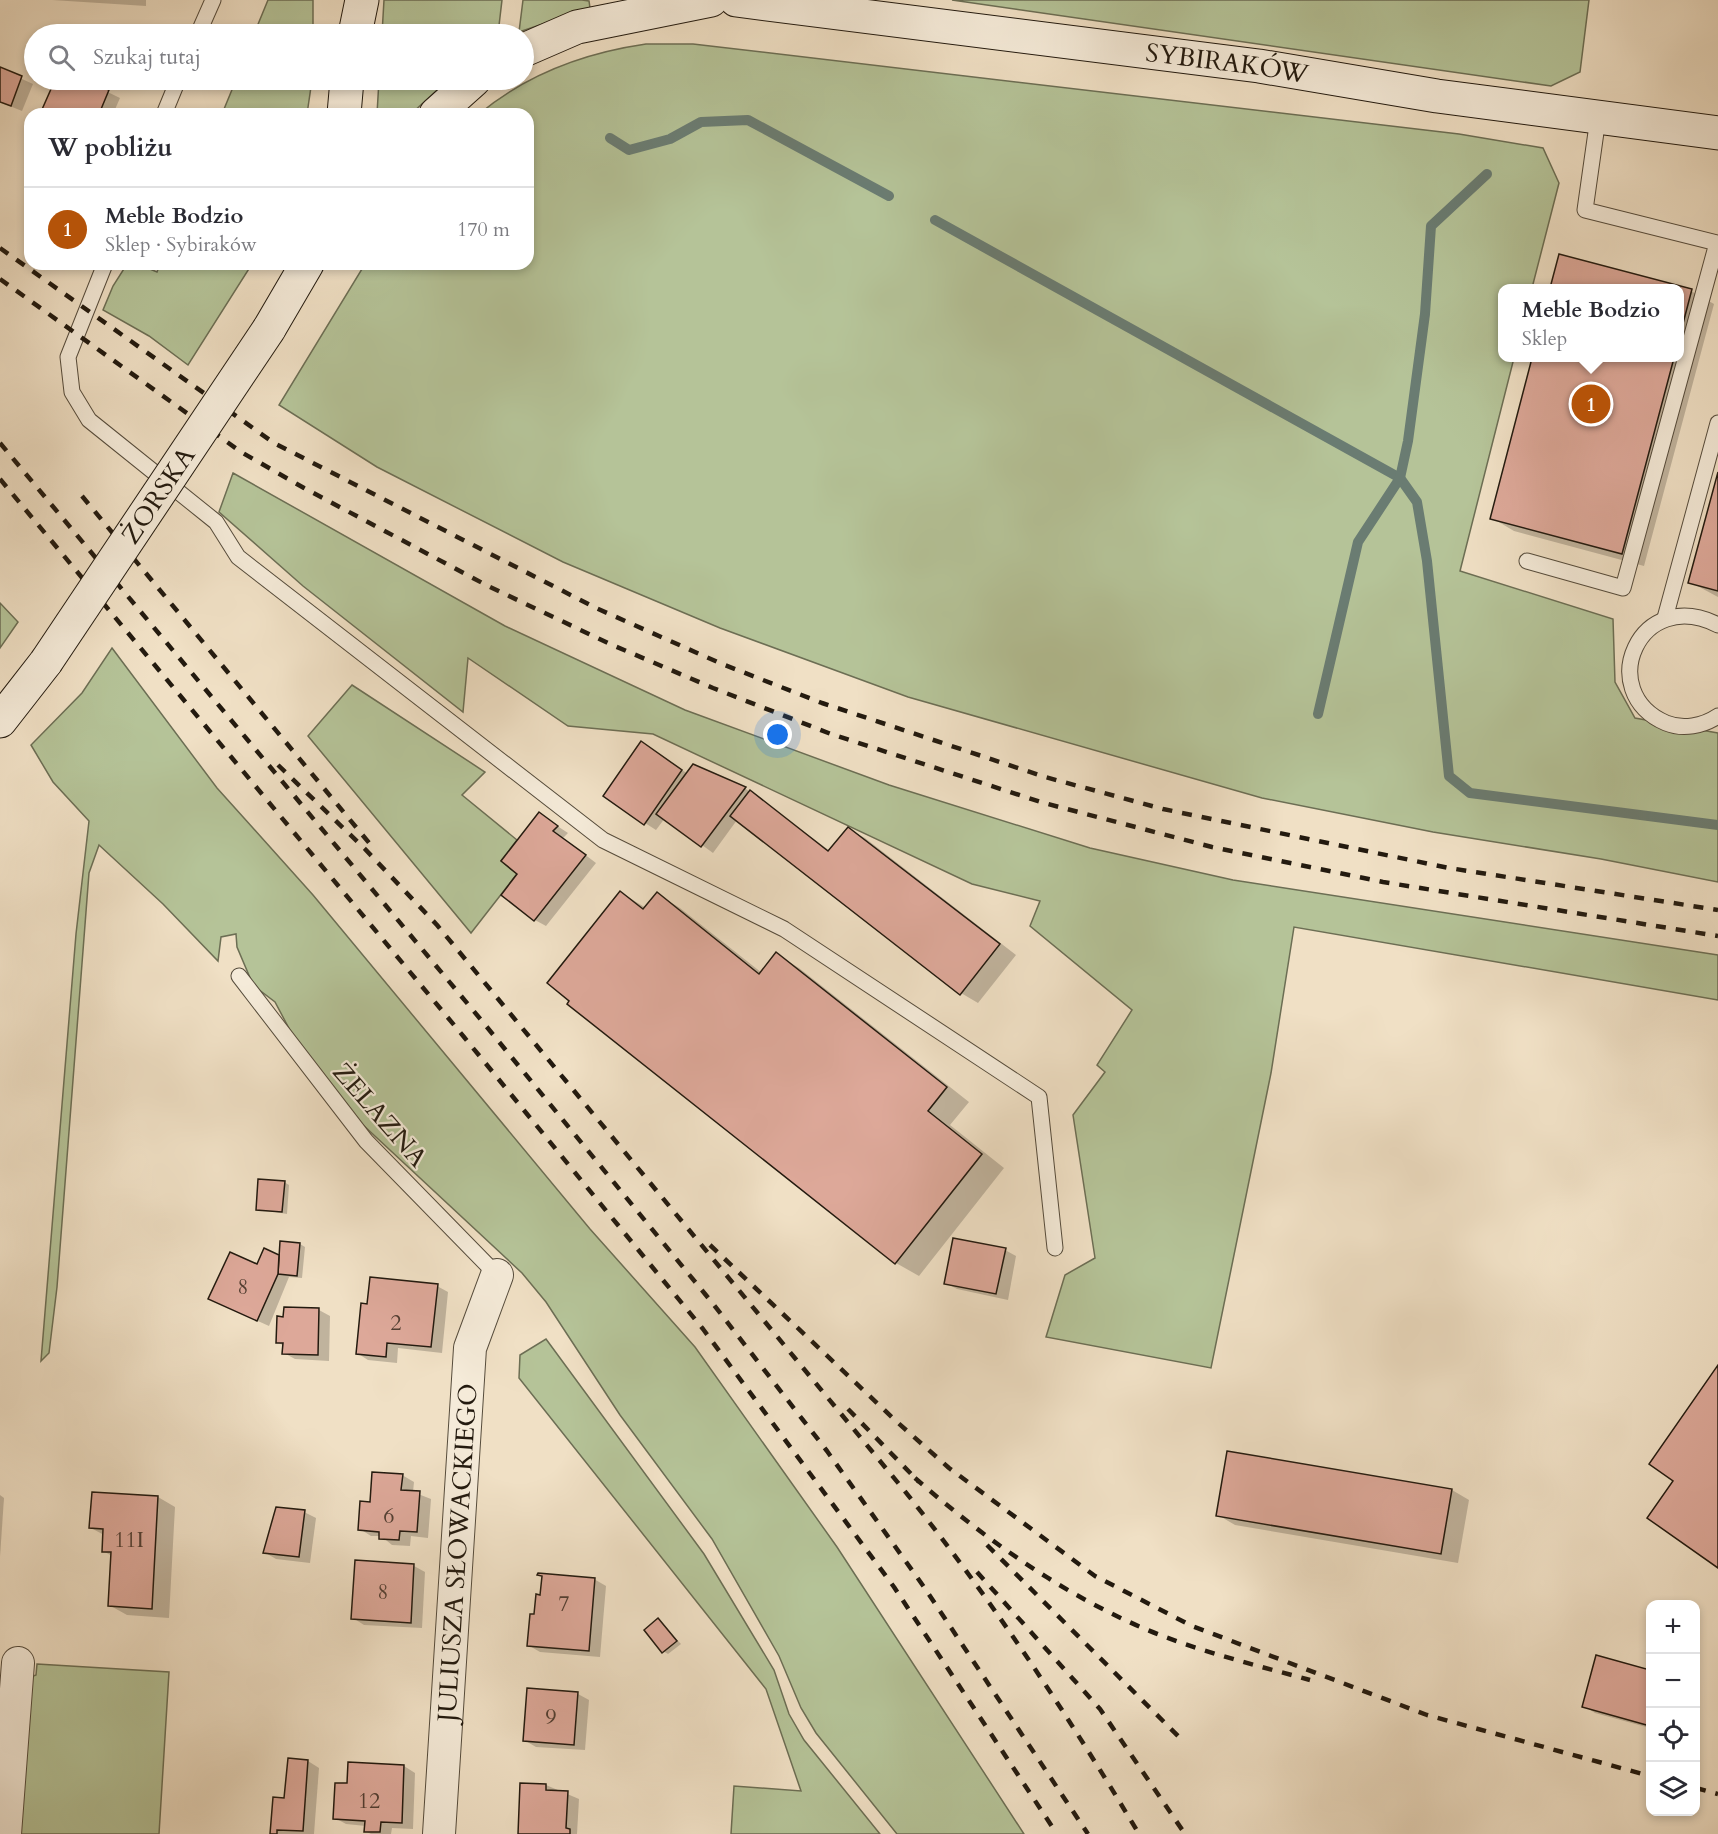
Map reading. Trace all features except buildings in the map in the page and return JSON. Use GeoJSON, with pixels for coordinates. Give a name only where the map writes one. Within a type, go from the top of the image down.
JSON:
{"type":"FeatureCollection","features":[{"type":"Feature","properties":{"kind":"main road"},"geometry":{"type":"LineString","coordinates":[[337,0],[341,24]]}},
{"type":"Feature","properties":{"kind":"main road"},"geometry":{"type":"LineString","coordinates":[[357,24],[362,0]]}},
{"type":"Feature","properties":{"kind":"main road"},"geometry":{"type":"LineString","coordinates":[[534,46],[577,27],[711,0]]}},
{"type":"Feature","properties":{"kind":"main road","name":"SYBIRAKÓW"},"geometry":{"type":"LineString","coordinates":[[736,0],[1259,66],[1437,96],[1718,133]]}},
{"type":"Feature","properties":{"kind":"main road"},"geometry":{"type":"LineString","coordinates":[[345,108],[346,90]]}},
{"type":"Feature","properties":{"kind":"main road"},"geometry":{"type":"LineString","coordinates":[[443,108],[463,90]]}},
{"type":"Feature","properties":{"kind":"main road","name":"ŻORSKA"},"geometry":{"type":"LineString","coordinates":[[0,721],[46,662],[269,329],[303,270]]}},
{"type":"Feature","properties":{"kind":"street","name":"JULIUSZA SŁOWACKIEGO"},"geometry":{"type":"LineString","coordinates":[[439,1834],[470,1348],[497,1275]]}},
{"type":"Feature","properties":{"kind":"street"},"geometry":{"type":"LineString","coordinates":[[5,1834],[18,1663]]}},
{"type":"Feature","properties":{"kind":"lane"},"geometry":{"type":"LineString","coordinates":[[202,24],[213,0]]}},
{"type":"Feature","properties":{"kind":"lane"},"geometry":{"type":"LineString","coordinates":[[166,108],[174,90]]}},
{"type":"Feature","properties":{"kind":"lane"},"geometry":{"type":"LineString","coordinates":[[1527,561],[1623,588],[1717,243],[1585,210],[1598,118]]}},
{"type":"Feature","properties":{"kind":"lane"},"geometry":{"type":"LineString","coordinates":[[103,270],[68,357],[72,392],[89,420],[216,522],[238,557],[603,840],[784,929],[1039,1097],[1055,1248]]}},
{"type":"Feature","properties":{"kind":"lane"},"geometry":{"type":"LineString","coordinates":[[1665,618],[1718,423]]}},
{"type":"Feature","properties":{"kind":"lane"},"geometry":{"type":"LineString","coordinates":[[1718,625],[1702,617],[1683,615],[1665,618],[1650,627],[1635,649],[1629,675],[1642,707],[1656,718],[1672,725],[1691,727],[1710,722],[1718,716]]}},
{"type":"Feature","properties":{"kind":"lane","name":"ŻELAZNA"},"geometry":{"type":"LineString","coordinates":[[239,976],[366,1141],[497,1275]]}},
{"type":"Feature","properties":{"kind":"green space"},"geometry":{"type":"Polygon","coordinates":[[[268,0],[313,0],[313,24],[258,24],[268,0]]]}},
{"type":"Feature","properties":{"kind":"green space"},"geometry":{"type":"Polygon","coordinates":[[[384,0],[502,0],[499,24],[383,24],[384,0]]]}},
{"type":"Feature","properties":{"kind":"green space"},"geometry":{"type":"Polygon","coordinates":[[[523,0],[589,1],[590,8],[534,27],[534,24],[520,24],[523,0]]]}},
{"type":"Feature","properties":{"kind":"green space"},"geometry":{"type":"Polygon","coordinates":[[[952,0],[1589,0],[1580,72],[1551,86],[952,0]]]}},
{"type":"Feature","properties":{"kind":"green space"},"geometry":{"type":"Polygon","coordinates":[[[646,44],[693,44],[1459,134],[1543,148],[1559,183],[1533,284],[1498,284],[1498,362],[1513,362],[1460,571],[1613,619],[1615,682],[1635,718],[1718,733],[1718,882],[1601,859],[1433,832],[1262,798],[908,697],[720,628],[563,562],[377,467],[279,405],[361,270],[534,270],[534,108],[487,108],[512,90],[534,90],[534,78],[557,67],[623,48],[646,44]]]}},
{"type":"Feature","properties":{"kind":"green space"},"geometry":{"type":"Polygon","coordinates":[[[232,90],[311,90],[308,108],[224,108],[232,90]]]}},
{"type":"Feature","properties":{"kind":"green space"},"geometry":{"type":"Polygon","coordinates":[[[378,90],[437,90],[418,108],[377,108],[378,90]]]}},
{"type":"Feature","properties":{"kind":"green space"},"geometry":{"type":"Polygon","coordinates":[[[123,270],[157,272],[158,270],[248,270],[188,365],[149,336],[103,310],[113,286],[123,270]]]}},
{"type":"Feature","properties":{"kind":"green space"},"geometry":{"type":"Polygon","coordinates":[[[233,473],[505,626],[685,710],[889,785],[1090,848],[1233,880],[1718,955],[1718,1000],[1294,927],[1271,1073],[1211,1368],[1046,1337],[1065,1275],[1095,1258],[1073,1115],[1105,1072],[1097,1065],[1132,1010],[1030,926],[1040,901],[972,884],[653,734],[568,726],[468,658],[463,712],[303,586],[219,512],[233,473]]]}},
{"type":"Feature","properties":{"kind":"green space"},"geometry":{"type":"Polygon","coordinates":[[[0,603],[18,622],[0,648],[0,603]]]}},
{"type":"Feature","properties":{"kind":"green space"},"geometry":{"type":"Polygon","coordinates":[[[112,648],[217,788],[313,895],[590,1229],[695,1347],[837,1547],[1024,1834],[897,1834],[816,1733],[801,1708],[779,1656],[712,1539],[620,1415],[546,1302],[522,1273],[362,1124],[292,1034],[275,1002],[258,989],[251,980],[237,947],[236,934],[221,937],[218,961],[163,904],[99,845],[89,873],[57,1287],[49,1353],[41,1361],[76,934],[89,821],[53,782],[31,745],[82,693],[112,648]]]}},
{"type":"Feature","properties":{"kind":"green space"},"geometry":{"type":"Polygon","coordinates":[[[352,685],[485,772],[462,795],[517,840],[501,861],[517,874],[471,933],[308,736],[352,685]]]}},
{"type":"Feature","properties":{"kind":"green space"},"geometry":{"type":"Polygon","coordinates":[[[546,1339],[704,1554],[774,1670],[789,1714],[804,1740],[880,1834],[731,1834],[734,1786],[801,1791],[766,1689],[519,1378],[520,1355],[546,1339]]]}},
{"type":"Feature","properties":{"kind":"green space"},"geometry":{"type":"Polygon","coordinates":[[[37,1664],[169,1672],[159,1834],[13,1834],[26,1679],[36,1675],[37,1664]]]}},
{"type":"Feature","properties":{"kind":"waterway"},"geometry":{"type":"LineString","coordinates":[[610,138],[629,150],[670,139],[701,122],[748,120],[889,196]]}},
{"type":"Feature","properties":{"kind":"waterway"},"geometry":{"type":"LineString","coordinates":[[1318,714],[1358,542],[1400,478],[1408,441],[1425,314],[1431,226],[1487,174]]}},
{"type":"Feature","properties":{"kind":"waterway"},"geometry":{"type":"LineString","coordinates":[[935,220],[1400,478],[1417,502],[1427,561],[1449,776],[1470,793],[1718,825]]}},
{"type":"Feature","properties":{"kind":"railway"},"geometry":{"type":"LineString","coordinates":[[0,248],[24,265]]}},
{"type":"Feature","properties":{"kind":"railway"},"geometry":{"type":"LineString","coordinates":[[31,270],[274,443],[596,608],[722,664],[822,703],[1045,777],[1163,809],[1449,868],[1718,910]]}},
{"type":"Feature","properties":{"kind":"railway"},"geometry":{"type":"LineString","coordinates":[[0,279],[241,452],[304,488],[488,586],[610,644],[713,688],[831,734],[1044,803],[1212,847],[1383,882],[1718,936]]}},
{"type":"Feature","properties":{"kind":"railway"},"geometry":{"type":"LineString","coordinates":[[0,443],[482,1021],[714,1305],[827,1451],[924,1587],[1088,1834]]}},
{"type":"Feature","properties":{"kind":"railway"},"geometry":{"type":"LineString","coordinates":[[0,479],[464,1037],[703,1329],[894,1587],[1057,1834]]}},
{"type":"Feature","properties":{"kind":"railway"},"geometry":{"type":"LineString","coordinates":[[82,496],[370,844]]}},
{"type":"Feature","properties":{"kind":"railway"},"geometry":{"type":"LineString","coordinates":[[278,765],[365,849],[437,925],[899,1484],[995,1611],[1083,1743],[1139,1834]]}},
{"type":"Feature","properties":{"kind":"railway"},"geometry":{"type":"LineString","coordinates":[[710,1245],[897,1422],[949,1468],[1095,1576],[1192,1626],[1427,1715],[1646,1775]]}},
{"type":"Feature","properties":{"kind":"railway"},"geometry":{"type":"LineString","coordinates":[[848,1409],[919,1482]]}},
{"type":"Feature","properties":{"kind":"railway"},"geometry":{"type":"LineString","coordinates":[[915,1478],[989,1538],[1041,1574],[1096,1606],[1147,1630],[1193,1647],[1310,1680]]}},
{"type":"Feature","properties":{"kind":"railway"},"geometry":{"type":"LineString","coordinates":[[987,1545],[1178,1736]]}},
{"type":"Feature","properties":{"kind":"railway"},"geometry":{"type":"LineString","coordinates":[[977,1572],[1100,1709],[1185,1834]]}},
{"type":"Feature","properties":{"kind":"railway"},"geometry":{"type":"LineString","coordinates":[[1700,1789],[1718,1794]]}},
{"type":"Feature","properties":{"kind":"place","name":"Meble Bodzio"},"geometry":{"type":"Point","coordinates":[1591,404]}}]}
